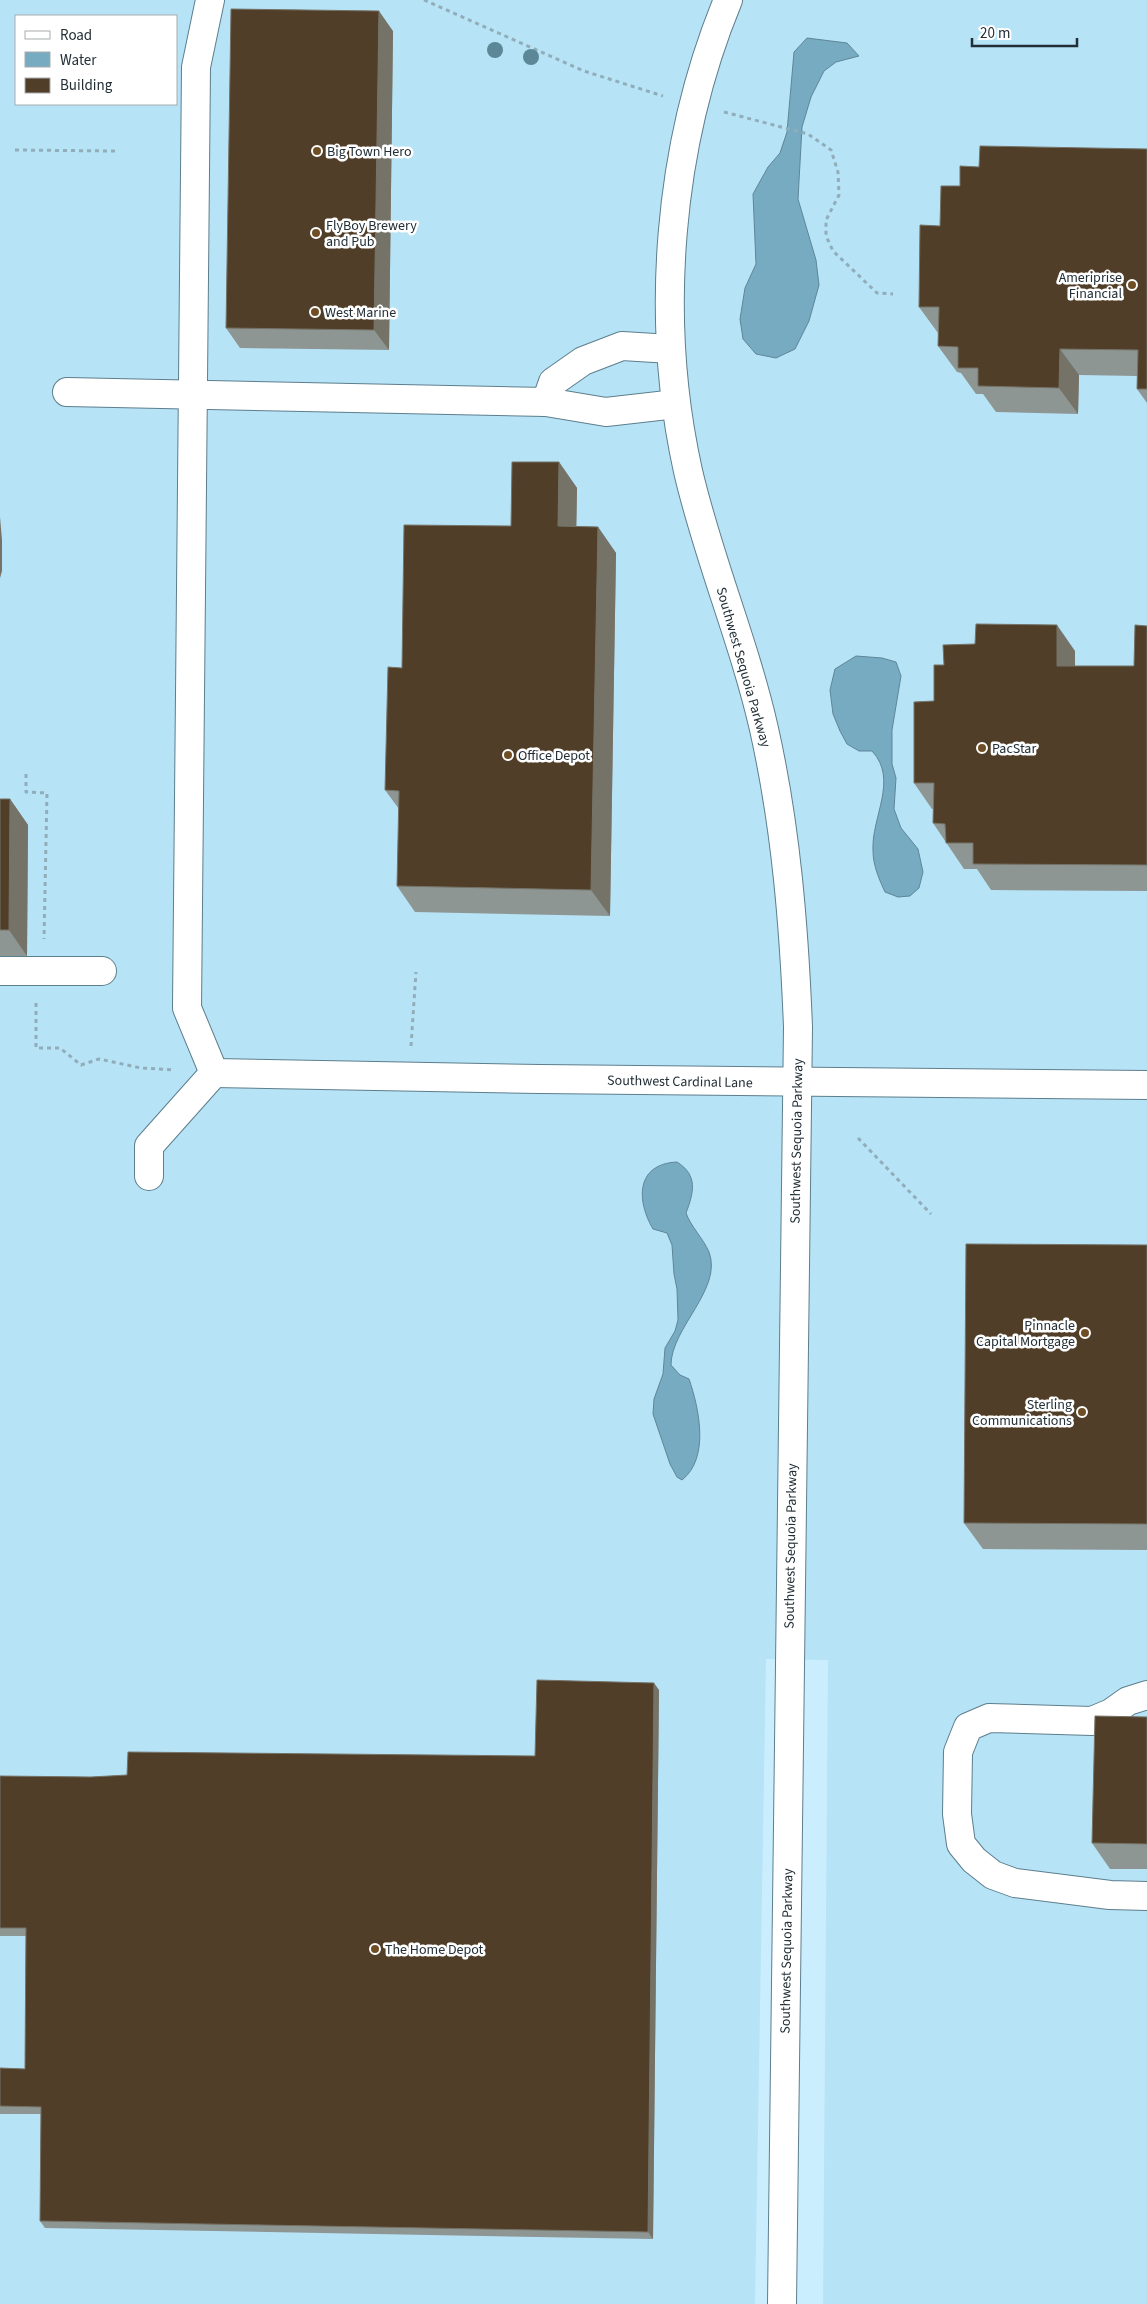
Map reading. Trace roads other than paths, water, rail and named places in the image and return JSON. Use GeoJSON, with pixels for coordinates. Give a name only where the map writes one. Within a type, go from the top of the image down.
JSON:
{"type":"FeatureCollection","features":[{"type":"Feature","properties":{"kind":"street"},"geometry":{"type":"LineString","coordinates":[[149,1176],[149,1146],[214,1073],[187,1008],[196,67],[210,0]]}},
{"type":"Feature","properties":{"kind":"street","name":"Southwest Sequoia Parkway"},"geometry":{"type":"LineString","coordinates":[[728,0],[716,30],[689,124],[671,248],[671,349],[676,404],[689,472],[763,726],[789,870],[795,950],[798,1026],[782,2304]]}},
{"type":"Feature","properties":{"kind":"street"},"geometry":{"type":"LineString","coordinates":[[546,402],[553,382],[583,361],[622,346],[671,349]]}},
{"type":"Feature","properties":{"kind":"street"},"geometry":{"type":"LineString","coordinates":[[67,392],[546,402],[606,412],[676,404]]}},
{"type":"Feature","properties":{"kind":"street"},"geometry":{"type":"LineString","coordinates":[[0,971],[102,970]]}},
{"type":"Feature","properties":{"kind":"street","name":"Southwest Cardinal Lane"},"geometry":{"type":"LineString","coordinates":[[214,1073],[797,1082],[1147,1085]]}},
{"type":"Feature","properties":{"kind":"street"},"geometry":{"type":"LineString","coordinates":[[1147,1695],[1128,1701],[1111,1713],[1092,1721],[989,1718],[968,1727],[958,1752],[956,1814],[960,1844],[974,1860],[993,1875],[1015,1883],[1044,1888],[1110,1896],[1147,1896]]}},
{"type":"Feature","properties":{"kind":"water"},"geometry":{"type":"Polygon","coordinates":[[[807,38],[847,43],[859,56],[836,62],[824,71],[811,97],[802,127],[798,199],[816,260],[819,285],[809,321],[795,349],[776,358],[756,354],[743,339],[740,319],[745,288],[756,264],[753,194],[768,167],[780,153],[787,132],[794,52],[807,38]]]}},
{"type":"Feature","properties":{"kind":"water"},"geometry":{"type":"Polygon","coordinates":[[[856,656],[882,658],[896,662],[901,676],[892,730],[892,764],[896,778],[894,809],[901,828],[918,849],[923,872],[919,888],[910,896],[898,897],[885,892],[874,861],[873,838],[884,786],[880,762],[872,751],[859,751],[847,744],[833,714],[830,690],[835,669],[856,656]]]}},
{"type":"Feature","properties":{"kind":"water"},"geometry":{"type":"Polygon","coordinates":[[[677,1162],[684,1167],[691,1178],[691,1198],[686,1213],[709,1252],[711,1266],[709,1280],[703,1294],[673,1351],[671,1365],[680,1375],[689,1379],[699,1418],[699,1446],[696,1459],[691,1471],[682,1480],[677,1477],[670,1464],[653,1414],[654,1399],[663,1374],[665,1348],[675,1331],[678,1320],[672,1245],[667,1233],[653,1229],[647,1218],[642,1196],[643,1185],[647,1176],[654,1169],[664,1164],[677,1162]]]}},
{"type":"Feature","properties":{"kind":"place","name":"Big Town Hero"},"geometry":{"type":"Point","coordinates":[317,151]}},
{"type":"Feature","properties":{"kind":"place","name":"FlyBoy Brewery and Pub"},"geometry":{"type":"Point","coordinates":[316,233]}},
{"type":"Feature","properties":{"kind":"place","name":"Ameriprise Financial"},"geometry":{"type":"Point","coordinates":[1132,285]}},
{"type":"Feature","properties":{"kind":"place","name":"West Marine"},"geometry":{"type":"Point","coordinates":[315,312]}},
{"type":"Feature","properties":{"kind":"place","name":"PacStar"},"geometry":{"type":"Point","coordinates":[982,748]}},
{"type":"Feature","properties":{"kind":"place","name":"Office Depot"},"geometry":{"type":"Point","coordinates":[508,755]}},
{"type":"Feature","properties":{"kind":"place","name":"Pinnacle Capital Mortgage"},"geometry":{"type":"Point","coordinates":[1085,1333]}},
{"type":"Feature","properties":{"kind":"place","name":"Sterling Communications"},"geometry":{"type":"Point","coordinates":[1082,1412]}},
{"type":"Feature","properties":{"kind":"place","name":"The Home Depot"},"geometry":{"type":"Point","coordinates":[375,1949]}}]}
